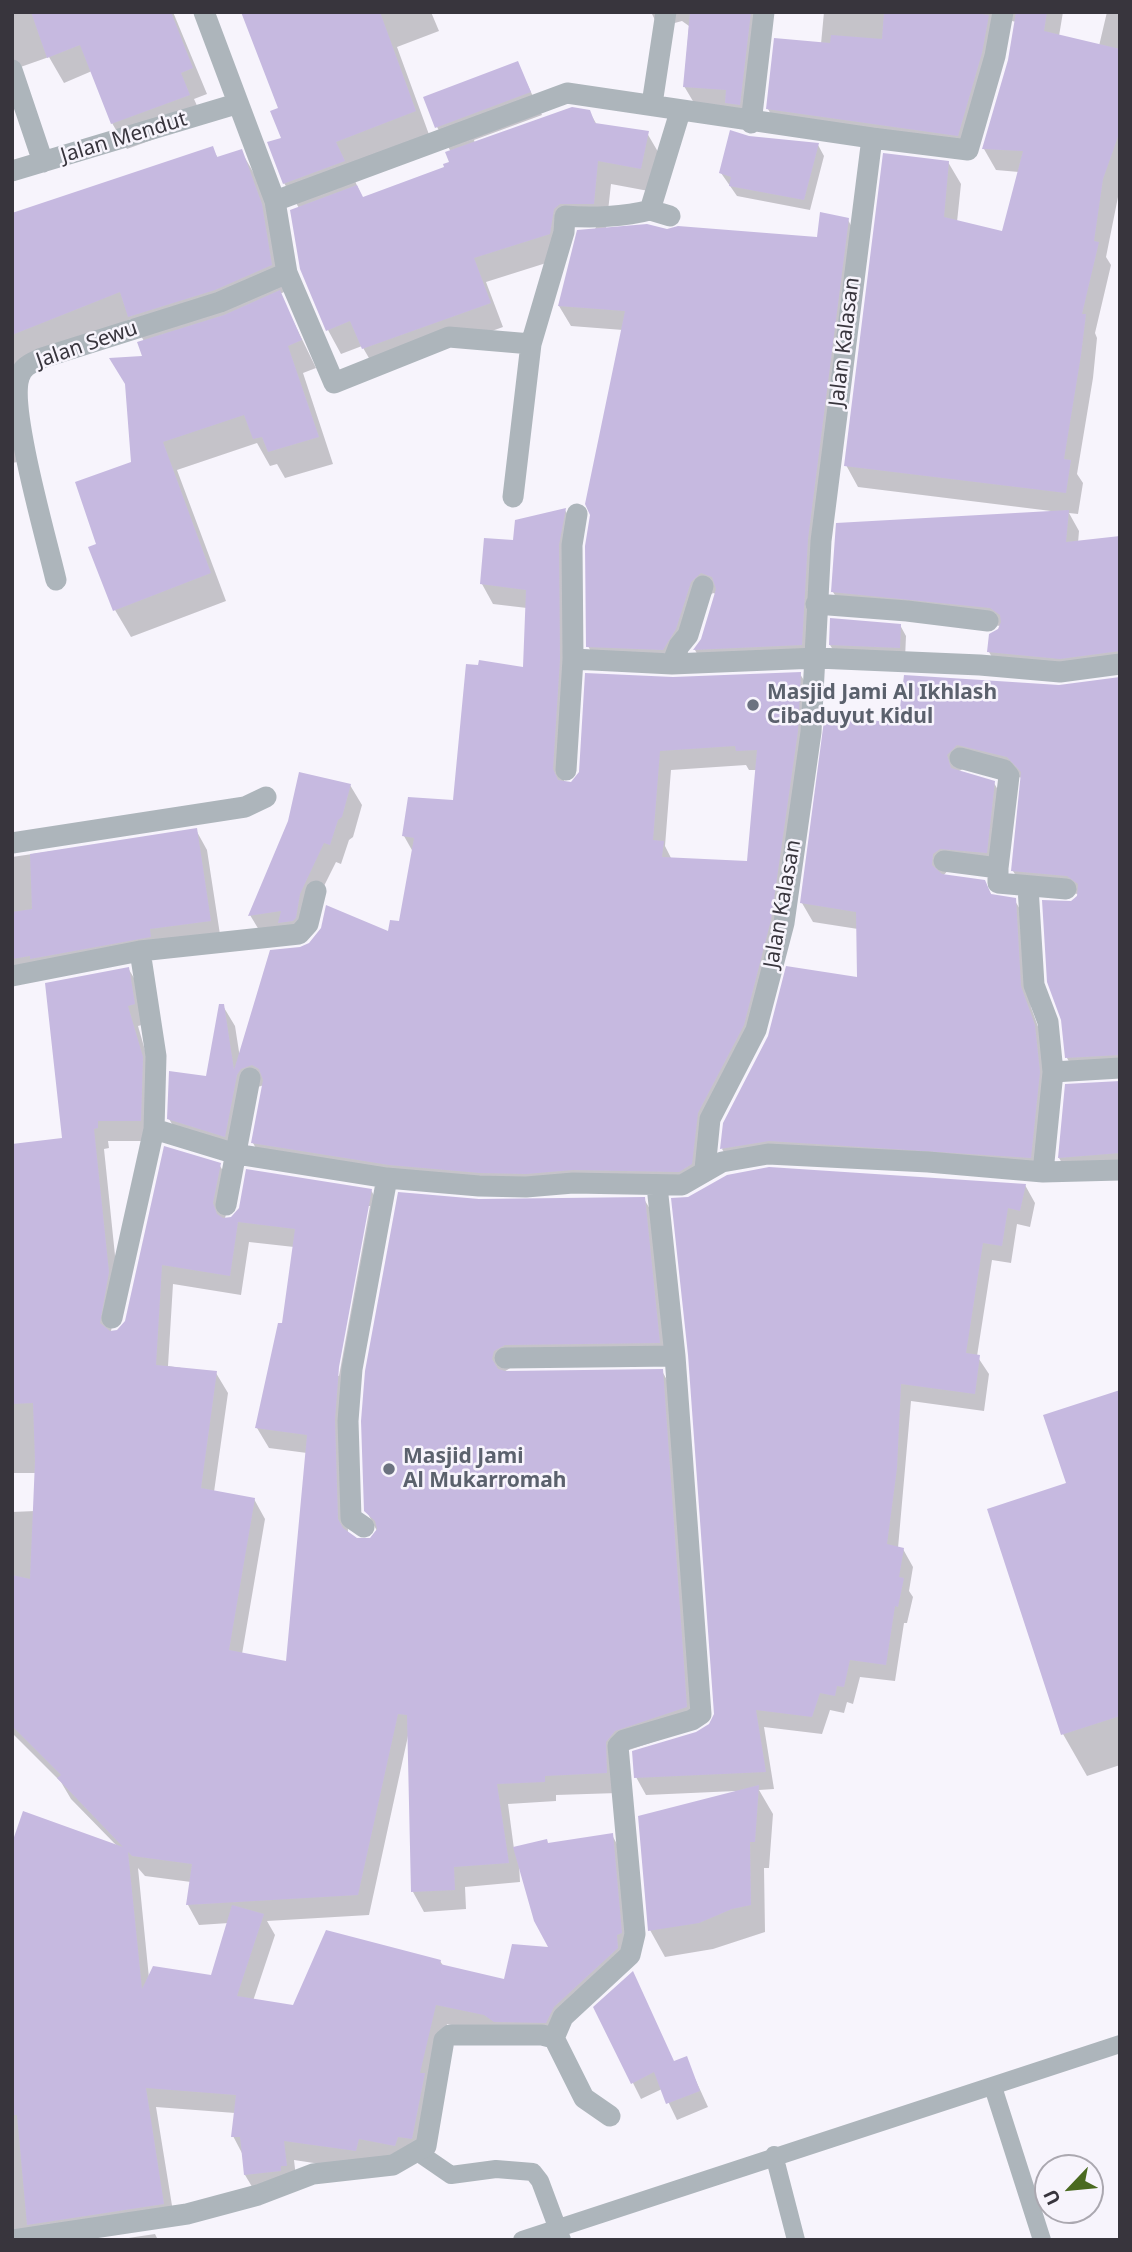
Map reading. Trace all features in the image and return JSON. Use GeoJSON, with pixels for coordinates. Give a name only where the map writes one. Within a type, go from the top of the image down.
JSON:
{"type":"FeatureCollection","features":[{"type":"Feature","properties":{"kind":"street"},"geometry":{"type":"LineString","coordinates":[[204,12],[236,104],[275,201],[287,273],[334,383],[449,337],[531,344]]}},
{"type":"Feature","properties":{"kind":"street"},"geometry":{"type":"LineString","coordinates":[[652,104],[666,12]]}},
{"type":"Feature","properties":{"kind":"street"},"geometry":{"type":"LineString","coordinates":[[751,122],[764,12]]}},
{"type":"Feature","properties":{"kind":"street"},"geometry":{"type":"LineString","coordinates":[[275,201],[567,93],[652,104],[680,112],[968,150],[995,56],[1003,12]]}},
{"type":"Feature","properties":{"kind":"street"},"geometry":{"type":"LineString","coordinates":[[12,70],[43,162]]}},
{"type":"Feature","properties":{"kind":"street","name":"Jalan Mendut"},"geometry":{"type":"LineString","coordinates":[[12,171],[236,104]]}},
{"type":"Feature","properties":{"kind":"street"},"geometry":{"type":"LineString","coordinates":[[513,497],[531,344],[564,232],[565,216],[594,219],[660,213],[680,112]]}},
{"type":"Feature","properties":{"kind":"street","name":"Jalan Kalasan"},"geometry":{"type":"LineString","coordinates":[[705,1158],[710,1119],[756,1030],[784,923],[811,732],[817,658],[816,604],[844,345],[872,138]]}},
{"type":"Feature","properties":{"kind":"street","name":"Jalan Sewu"},"geometry":{"type":"LineString","coordinates":[[56,580],[19,421],[18,380],[25,367],[42,358],[220,302],[287,273]]}},
{"type":"Feature","properties":{"kind":"street"},"geometry":{"type":"LineString","coordinates":[[566,770],[573,659],[572,545],[577,514]]}},
{"type":"Feature","properties":{"kind":"street"},"geometry":{"type":"LineString","coordinates":[[671,664],[679,646],[688,635],[703,586]]}},
{"type":"Feature","properties":{"kind":"street"},"geometry":{"type":"LineString","coordinates":[[816,604],[988,621]]}},
{"type":"Feature","properties":{"kind":"street"},"geometry":{"type":"LineString","coordinates":[[573,659],[671,664],[817,658],[980,665],[1032,672],[1059,672],[1120,664]]}},
{"type":"Feature","properties":{"kind":"street"},"geometry":{"type":"LineString","coordinates":[[960,758],[1003,770],[1009,776],[998,883],[1066,889]]}},
{"type":"Feature","properties":{"kind":"street"},"geometry":{"type":"LineString","coordinates":[[12,843],[245,807],[266,797]]}},
{"type":"Feature","properties":{"kind":"street"},"geometry":{"type":"LineString","coordinates":[[944,860],[998,868]]}},
{"type":"Feature","properties":{"kind":"street"},"geometry":{"type":"LineString","coordinates":[[1027,887],[1034,985],[1048,1022],[1053,1072],[1043,1172]]}},
{"type":"Feature","properties":{"kind":"street"},"geometry":{"type":"LineString","coordinates":[[12,976],[140,951],[299,934],[308,925],[316,891]]}},
{"type":"Feature","properties":{"kind":"street"},"geometry":{"type":"LineString","coordinates":[[111,1318],[154,1129],[156,1056],[140,951]]}},
{"type":"Feature","properties":{"kind":"street"},"geometry":{"type":"LineString","coordinates":[[1053,1072],[1120,1068]]}},
{"type":"Feature","properties":{"kind":"street"},"geometry":{"type":"LineString","coordinates":[[226,1205],[250,1078]]}},
{"type":"Feature","properties":{"kind":"street"},"geometry":{"type":"LineString","coordinates":[[154,1129],[236,1154],[387,1178],[479,1186],[573,1183],[682,1185],[705,1158],[768,1154],[928,1161],[1043,1172],[1120,1170]]}},
{"type":"Feature","properties":{"kind":"street"},"geometry":{"type":"LineString","coordinates":[[364,1527],[351,1518],[348,1421],[352,1368],[387,1178]]}},
{"type":"Feature","properties":{"kind":"street"},"geometry":{"type":"LineString","coordinates":[[554,2038],[563,2017],[630,1955],[635,1934],[618,1770],[618,1746],[624,1740],[692,1720],[701,1713],[676,1356],[657,1186]]}},
{"type":"Feature","properties":{"kind":"street"},"geometry":{"type":"LineString","coordinates":[[506,1358],[676,1356]]}},
{"type":"Feature","properties":{"kind":"street"},"geometry":{"type":"LineString","coordinates":[[13,2240],[187,2214],[258,2195],[313,2174],[393,2165],[419,2153],[426,2146],[444,2040],[450,2035],[542,2035],[554,2038],[584,2098],[610,2116]]}},
{"type":"Feature","properties":{"kind":"lane"},"geometry":{"type":"LineString","coordinates":[[522,2240],[560,2234],[774,2155],[910,2110],[993,2087],[1120,2044]]}},
{"type":"Feature","properties":{"kind":"lane"},"geometry":{"type":"LineString","coordinates":[[993,2087],[1042,2240]]}},
{"type":"Feature","properties":{"kind":"lane"},"geometry":{"type":"LineString","coordinates":[[419,2153],[451,2175],[466,2176],[496,2169],[533,2172],[540,2181],[560,2234]]}},
{"type":"Feature","properties":{"kind":"lane"},"geometry":{"type":"LineString","coordinates":[[774,2155],[796,2240]]}},
{"type":"Feature","properties":{"kind":"building"},"geometry":{"type":"Polygon","coordinates":[[[31,12],[171,12],[193,68],[181,73],[190,95],[111,124],[80,45],[47,58],[31,12]]]}},
{"type":"Feature","properties":{"kind":"building"},"geometry":{"type":"Polygon","coordinates":[[[241,12],[380,12],[416,111],[336,142],[345,161],[283,184],[267,142],[281,138],[270,111],[278,108],[241,12]]]}},
{"type":"Feature","properties":{"kind":"building"},"geometry":{"type":"Polygon","coordinates":[[[690,12],[751,12],[740,105],[725,103],[726,90],[683,87],[690,12]]]}},
{"type":"Feature","properties":{"kind":"building"},"geometry":{"type":"Polygon","coordinates":[[[884,12],[968,12],[989,15],[982,53],[958,136],[766,109],[774,38],[830,43],[831,35],[882,39],[884,12]]]}},
{"type":"Feature","properties":{"kind":"building"},"geometry":{"type":"Polygon","coordinates":[[[1016,12],[1047,12],[1044,31],[1120,49],[1120,131],[1103,179],[1094,241],[1099,242],[1082,314],[1086,314],[1081,355],[1064,459],[1071,460],[1066,493],[844,466],[883,153],[949,161],[944,217],[1002,231],[1023,151],[982,149],[1008,60],[1016,12]]]}},
{"type":"Feature","properties":{"kind":"building"},"geometry":{"type":"Polygon","coordinates":[[[518,61],[531,92],[435,128],[423,97],[518,61]]]}},
{"type":"Feature","properties":{"kind":"building"},"geometry":{"type":"Polygon","coordinates":[[[572,107],[590,110],[595,123],[649,131],[641,169],[598,161],[594,204],[560,204],[554,209],[550,234],[474,258],[491,303],[362,349],[350,321],[326,331],[300,269],[290,210],[357,185],[363,197],[444,167],[443,164],[449,162],[445,152],[572,107]]]}},
{"type":"Feature","properties":{"kind":"building"},"geometry":{"type":"Polygon","coordinates":[[[730,130],[749,136],[819,143],[804,200],[729,186],[731,177],[719,173],[730,130]]]}},
{"type":"Feature","properties":{"kind":"building"},"geometry":{"type":"Polygon","coordinates":[[[213,146],[217,157],[242,149],[262,204],[272,265],[215,290],[128,317],[120,292],[12,335],[12,213],[213,146]]]}},
{"type":"Feature","properties":{"kind":"building"},"geometry":{"type":"Polygon","coordinates":[[[820,212],[849,218],[808,539],[802,645],[693,650],[701,639],[716,589],[712,577],[701,573],[691,582],[676,629],[663,650],[586,647],[585,546],[590,515],[585,504],[625,311],[558,306],[577,230],[647,224],[667,229],[678,226],[817,237],[820,212]]]}},
{"type":"Feature","properties":{"kind":"building"},"geometry":{"type":"Polygon","coordinates":[[[280,290],[302,340],[288,346],[319,437],[268,452],[262,437],[253,439],[244,415],[163,442],[211,573],[113,611],[88,547],[96,544],[75,482],[131,462],[125,384],[109,358],[142,356],[137,342],[224,315],[280,290]]]}},
{"type":"Feature","properties":{"kind":"building"},"geometry":{"type":"Polygon","coordinates":[[[566,508],[559,545],[560,659],[553,769],[558,780],[571,782],[579,772],[585,673],[673,677],[801,672],[798,731],[771,920],[744,1025],[698,1113],[692,1164],[679,1172],[573,1170],[526,1174],[480,1173],[389,1165],[251,1143],[263,1080],[259,1069],[252,1065],[241,1069],[237,1075],[225,1137],[167,1119],[169,1071],[206,1076],[219,1004],[224,1004],[234,1070],[270,950],[300,947],[309,943],[321,928],[326,905],[388,931],[390,920],[399,921],[414,838],[402,836],[408,797],[453,800],[466,664],[478,665],[479,660],[523,667],[526,590],[480,584],[484,538],[513,540],[515,520],[566,508]],[[735,746],[660,751],[653,840],[664,841],[662,857],[747,861],[757,750],[736,751],[735,746]]]}},
{"type":"Feature","properties":{"kind":"building"},"geometry":{"type":"Polygon","coordinates":[[[1069,510],[1066,542],[1120,536],[1120,651],[1060,659],[987,652],[989,634],[998,629],[1001,622],[1000,615],[990,608],[831,592],[836,523],[1069,510]]]}},
{"type":"Feature","properties":{"kind":"building"},"geometry":{"type":"Polygon","coordinates":[[[830,618],[901,624],[900,648],[829,645],[830,618]]]}},
{"type":"Feature","properties":{"kind":"building"},"geometry":{"type":"Polygon","coordinates":[[[904,675],[1059,685],[1120,677],[1120,1055],[1065,1058],[1061,1020],[1047,982],[1042,900],[1071,901],[1077,896],[1078,884],[1067,876],[1011,871],[1021,772],[1007,757],[957,745],[947,755],[951,768],[995,781],[987,853],[940,849],[933,854],[932,865],[942,874],[985,880],[991,894],[1016,898],[1021,986],[1035,1025],[1040,1072],[1031,1158],[769,1141],[720,1149],[723,1123],[768,1036],[786,966],[857,977],[856,912],[800,903],[825,713],[898,724],[904,675]]]}},
{"type":"Feature","properties":{"kind":"building"},"geometry":{"type":"Polygon","coordinates":[[[299,772],[351,784],[342,817],[338,820],[330,845],[324,843],[300,894],[296,918],[278,923],[281,911],[248,916],[288,821],[299,772]]]}},
{"type":"Feature","properties":{"kind":"building"},"geometry":{"type":"Polygon","coordinates":[[[197,828],[211,921],[150,929],[151,937],[30,959],[30,956],[12,959],[12,912],[32,909],[30,854],[197,828]]]}},
{"type":"Feature","properties":{"kind":"building"},"geometry":{"type":"Polygon","coordinates":[[[129,967],[135,1004],[128,1006],[143,1057],[141,1121],[98,1121],[98,1128],[94,1129],[109,1272],[100,1323],[110,1331],[117,1330],[125,1321],[164,1146],[221,1163],[213,1203],[217,1214],[223,1218],[231,1217],[239,1208],[246,1169],[372,1189],[339,1367],[335,1420],[338,1519],[343,1528],[357,1538],[370,1538],[377,1529],[375,1521],[364,1511],[361,1421],[365,1371],[398,1192],[479,1199],[645,1197],[660,1343],[505,1345],[494,1351],[492,1359],[498,1369],[505,1371],[663,1369],[687,1707],[615,1731],[606,1742],[607,1773],[545,1776],[545,1782],[497,1784],[509,1863],[454,1867],[455,1890],[411,1892],[407,1715],[398,1714],[358,1895],[186,1905],[192,1864],[132,1856],[128,1852],[142,1989],[153,1966],[211,1975],[232,1905],[264,1914],[237,1996],[293,2005],[326,1930],[441,1960],[440,1964],[504,1979],[512,1944],[548,1947],[534,1921],[513,1847],[547,1839],[548,1843],[613,1833],[622,1933],[617,1935],[618,1948],[554,2007],[546,2023],[494,2022],[484,2015],[436,2005],[420,2073],[425,2073],[412,2139],[398,2137],[395,2146],[359,2139],[356,2151],[284,2141],[287,2166],[281,2166],[281,2171],[244,2175],[240,2137],[231,2137],[236,2095],[146,2088],[164,2204],[27,2225],[17,2115],[12,2115],[12,1843],[23,1811],[123,1847],[57,1778],[61,1775],[12,1726],[12,1575],[30,1579],[35,1461],[33,1403],[12,1404],[12,1144],[62,1138],[45,983],[129,967]],[[238,1222],[230,1276],[162,1265],[156,1365],[217,1371],[201,1488],[255,1498],[229,1650],[286,1661],[307,1435],[255,1428],[278,1323],[282,1323],[295,1229],[238,1222]]]}},
{"type":"Feature","properties":{"kind":"building"},"geometry":{"type":"Polygon","coordinates":[[[1120,1081],[1120,1153],[1058,1158],[1065,1084],[1120,1081]]]}},
{"type":"Feature","properties":{"kind":"building"},"geometry":{"type":"Polygon","coordinates":[[[769,1167],[1026,1184],[1020,1211],[1008,1208],[1002,1246],[983,1243],[966,1353],[980,1355],[975,1394],[901,1384],[897,1468],[887,1544],[904,1548],[899,1577],[904,1578],[898,1607],[895,1606],[886,1665],[850,1660],[844,1687],[837,1686],[835,1696],[820,1693],[812,1717],[756,1710],[766,1772],[634,1778],[632,1751],[696,1732],[709,1724],[714,1714],[688,1355],[671,1198],[688,1197],[727,1175],[769,1167]]]}},
{"type":"Feature","properties":{"kind":"building"},"geometry":{"type":"Polygon","coordinates":[[[1120,1390],[1120,1716],[1061,1735],[987,1509],[1066,1483],[1043,1415],[1120,1390]]]}},
{"type":"Feature","properties":{"kind":"building"},"geometry":{"type":"Polygon","coordinates":[[[759,1785],[755,1842],[750,1842],[751,1905],[732,1909],[699,1923],[648,1931],[638,1816],[759,1785]]]}},
{"type":"Feature","properties":{"kind":"building"},"geometry":{"type":"Polygon","coordinates":[[[633,1971],[674,2061],[687,2056],[700,2091],[666,2104],[654,2072],[631,2084],[593,2007],[633,1971]]]}},
{"type":"Feature","properties":{"kind":"place","name":"Masjid Jami Al Ikhlash Cibaduyut Kidul"},"geometry":{"type":"Point","coordinates":[753,705]}},
{"type":"Feature","properties":{"kind":"place","name":"Masjid Jami Al Mukarromah"},"geometry":{"type":"Point","coordinates":[389,1469]}}]}
